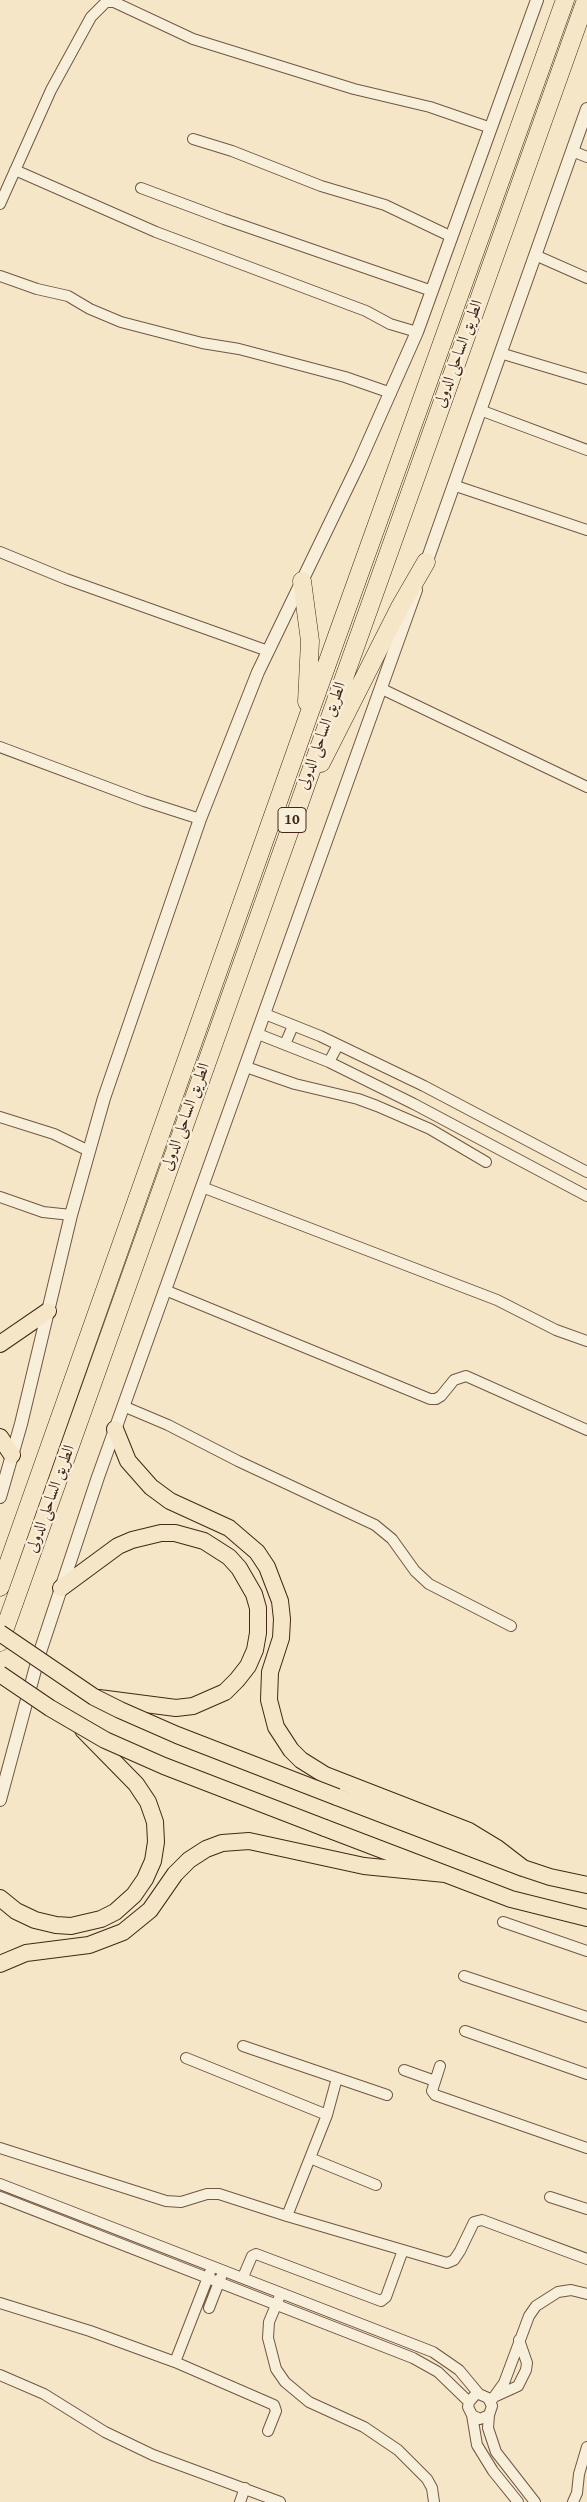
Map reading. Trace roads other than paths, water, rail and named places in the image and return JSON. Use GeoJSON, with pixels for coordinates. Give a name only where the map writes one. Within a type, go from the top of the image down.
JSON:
{"type":"FeatureCollection","features":[{"type":"Feature","properties":{"kind":"highway","name":"الطريق الساحلى الدولى"},"geometry":{"type":"LineString","coordinates":[[0,1587],[308,717],[566,0]]}},
{"type":"Feature","properties":{"kind":"highway","name":"الطريق الساحلى الدولى"},"geometry":{"type":"LineString","coordinates":[[0,1642],[298,802],[586,0]]}},
{"type":"Feature","properties":{"kind":"highway"},"geometry":{"type":"LineString","coordinates":[[298,802],[342,726],[400,607],[426,562]]}},
{"type":"Feature","properties":{"kind":"highway"},"geometry":{"type":"LineString","coordinates":[[302,581],[310,641],[307,692],[308,717]]}},
{"type":"Feature","properties":{"kind":"main road"},"geometry":{"type":"LineString","coordinates":[[0,1344],[48,1311]]}},
{"type":"Feature","properties":{"kind":"main road"},"geometry":{"type":"LineString","coordinates":[[115,1429],[128,1461],[151,1488],[170,1501],[229,1528],[257,1552],[267,1567],[275,1583],[282,1619],[280,1638],[270,1672],[269,1700],[276,1727],[291,1750],[301,1760],[325,1775],[469,1831],[523,1868]]}},
{"type":"Feature","properties":{"kind":"main road"},"geometry":{"type":"LineString","coordinates":[[0,1437],[12,1455]]}},
{"type":"Feature","properties":{"kind":"main road"},"geometry":{"type":"LineString","coordinates":[[61,1588],[112,1550],[132,1540],[160,1533],[190,1536],[217,1548],[239,1568],[254,1594],[258,1608],[258,1633],[254,1650],[242,1673],[224,1692],[210,1700],[193,1706],[176,1708],[94,1697]]}},
{"type":"Feature","properties":{"kind":"main road"},"geometry":{"type":"LineString","coordinates":[[0,1633],[94,1697],[177,1735],[523,1868],[550,1877],[587,1885]]}},
{"type":"Feature","properties":{"kind":"main road"},"geometry":{"type":"LineString","coordinates":[[0,1674],[78,1725],[105,1740],[164,1766],[511,1900],[587,1918]]}},
{"type":"Feature","properties":{"kind":"main road"},"geometry":{"type":"LineString","coordinates":[[0,1898],[16,1911],[35,1920],[56,1925],[71,1926],[101,1919],[127,1902],[140,1888],[153,1861],[156,1832],[152,1812],[136,1784],[78,1725]]}},
{"type":"Feature","properties":{"kind":"main road"},"geometry":{"type":"LineString","coordinates":[[0,1964],[26,1953],[89,1945],[123,1932],[150,1910],[175,1874],[189,1860],[206,1849],[222,1843],[248,1841],[364,1866],[445,1874]]}},
{"type":"Feature","properties":{"kind":"street"},"geometry":{"type":"LineString","coordinates":[[0,1497],[48,1311],[70,1215],[120,1046],[200,819],[248,694],[417,332],[537,0]]}},
{"type":"Feature","properties":{"kind":"street"},"geometry":{"type":"LineString","coordinates":[[0,204],[51,90],[91,17],[106,2],[114,2],[194,39],[354,89],[430,107],[491,128]]}},
{"type":"Feature","properties":{"kind":"street"},"geometry":{"type":"LineString","coordinates":[[0,1800],[39,1655],[115,1429],[382,688],[572,150],[582,137],[587,109]]}},
{"type":"Feature","properties":{"kind":"street"},"geometry":{"type":"LineString","coordinates":[[193,139],[232,151],[321,186],[385,205],[452,237]]}},
{"type":"Feature","properties":{"kind":"street"},"geometry":{"type":"LineString","coordinates":[[572,150],[587,157]]}},
{"type":"Feature","properties":{"kind":"street"},"geometry":{"type":"LineString","coordinates":[[14,170],[156,232],[366,311],[390,324],[417,332]]}},
{"type":"Feature","properties":{"kind":"street"},"geometry":{"type":"LineString","coordinates":[[141,188],[224,219],[432,291]]}},
{"type":"Feature","properties":{"kind":"street"},"geometry":{"type":"LineString","coordinates":[[535,255],[587,278]]}},
{"type":"Feature","properties":{"kind":"street"},"geometry":{"type":"LineString","coordinates":[[0,276],[37,289],[68,296],[90,309],[121,322],[202,343],[239,348],[345,377],[390,393]]}},
{"type":"Feature","properties":{"kind":"street"},"geometry":{"type":"LineString","coordinates":[[500,353],[587,379]]}},
{"type":"Feature","properties":{"kind":"street"},"geometry":{"type":"LineString","coordinates":[[480,410],[587,450]]}},
{"type":"Feature","properties":{"kind":"street"},"geometry":{"type":"LineString","coordinates":[[453,485],[587,530]]}},
{"type":"Feature","properties":{"kind":"street"},"geometry":{"type":"LineString","coordinates":[[0,552],[66,579],[268,651]]}},
{"type":"Feature","properties":{"kind":"street"},"geometry":{"type":"LineString","coordinates":[[382,688],[587,787]]}},
{"type":"Feature","properties":{"kind":"street"},"geometry":{"type":"LineString","coordinates":[[0,747],[144,801],[200,819]]}},
{"type":"Feature","properties":{"kind":"street"},"geometry":{"type":"LineString","coordinates":[[265,1014],[338,1045],[475,1112],[587,1172]]}},
{"type":"Feature","properties":{"kind":"street"},"geometry":{"type":"LineString","coordinates":[[285,1044],[293,1026]]}},
{"type":"Feature","properties":{"kind":"street"},"geometry":{"type":"LineString","coordinates":[[258,1034],[329,1062],[480,1138],[587,1196]]}},
{"type":"Feature","properties":{"kind":"street"},"geometry":{"type":"LineString","coordinates":[[329,1062],[338,1045]]}},
{"type":"Feature","properties":{"kind":"street"},"geometry":{"type":"LineString","coordinates":[[246,1067],[295,1084],[358,1099],[386,1110],[430,1129],[486,1162]]}},
{"type":"Feature","properties":{"kind":"street"},"geometry":{"type":"LineString","coordinates":[[0,1117],[54,1134],[89,1151]]}},
{"type":"Feature","properties":{"kind":"street"},"geometry":{"type":"LineString","coordinates":[[202,1187],[497,1300],[556,1330],[587,1341]]}},
{"type":"Feature","properties":{"kind":"street"},"geometry":{"type":"LineString","coordinates":[[0,1196],[38,1210],[70,1215]]}},
{"type":"Feature","properties":{"kind":"street"},"geometry":{"type":"LineString","coordinates":[[165,1290],[430,1399],[436,1400],[442,1396],[454,1380],[466,1376],[587,1430]]}},
{"type":"Feature","properties":{"kind":"street"},"geometry":{"type":"LineString","coordinates":[[123,1406],[168,1424],[238,1461],[376,1525],[392,1538],[415,1571],[429,1584],[510,1626]]}},
{"type":"Feature","properties":{"kind":"street"},"geometry":{"type":"LineString","coordinates":[[503,1922],[587,1951]]}},
{"type":"Feature","properties":{"kind":"street"},"geometry":{"type":"LineString","coordinates":[[464,1976],[587,2017]]}},
{"type":"Feature","properties":{"kind":"street"},"geometry":{"type":"LineString","coordinates":[[466,2031],[587,2074]]}},
{"type":"Feature","properties":{"kind":"street"},"geometry":{"type":"LineString","coordinates":[[243,2046],[387,2096]]}},
{"type":"Feature","properties":{"kind":"street"},"geometry":{"type":"LineString","coordinates":[[186,2058],[327,2115]]}},
{"type":"Feature","properties":{"kind":"street"},"geometry":{"type":"LineString","coordinates":[[440,2066],[432,2091],[435,2095],[587,2148]]}},
{"type":"Feature","properties":{"kind":"street"},"geometry":{"type":"LineString","coordinates":[[404,2070],[434,2081]]}},
{"type":"Feature","properties":{"kind":"street"},"geometry":{"type":"LineString","coordinates":[[287,2216],[327,2115],[337,2078]]}},
{"type":"Feature","properties":{"kind":"street"},"geometry":{"type":"LineString","coordinates":[[0,2148],[166,2201],[181,2202],[207,2194],[219,2194],[287,2216],[450,2263],[460,2251],[474,2222],[482,2220],[587,2259]]}},
{"type":"Feature","properties":{"kind":"street"},"geometry":{"type":"LineString","coordinates":[[310,2158],[376,2185]]}},
{"type":"Feature","properties":{"kind":"street"},"geometry":{"type":"LineString","coordinates":[[0,2184],[418,2346],[453,2366],[480,2394],[493,2399]]}},
{"type":"Feature","properties":{"kind":"street"},"geometry":{"type":"LineString","coordinates":[[0,2197],[414,2358],[438,2372],[468,2402],[477,2445],[484,2459],[518,2502]]}},
{"type":"Feature","properties":{"kind":"street"},"geometry":{"type":"LineString","coordinates":[[550,2197],[587,2208]]}},
{"type":"Feature","properties":{"kind":"street"},"geometry":{"type":"LineString","coordinates":[[243,2278],[252,2256],[256,2254],[380,2301],[386,2297],[403,2250]]}},
{"type":"Feature","properties":{"kind":"street"},"geometry":{"type":"LineString","coordinates":[[175,2362],[213,2266]]}},
{"type":"Feature","properties":{"kind":"street"},"geometry":{"type":"LineString","coordinates":[[209,2308],[224,2270]]}},
{"type":"Feature","properties":{"kind":"street"},"geometry":{"type":"LineString","coordinates":[[535,2502],[496,2452],[490,2434],[489,2415],[493,2399],[504,2383],[529,2316],[546,2298],[571,2290],[587,2294]]}},
{"type":"Feature","properties":{"kind":"street"},"geometry":{"type":"LineString","coordinates":[[281,2292],[269,2322],[268,2338],[276,2369],[285,2382],[309,2402],[364,2428],[398,2450],[427,2479],[432,2488],[434,2502]]}},
{"type":"Feature","properties":{"kind":"street"},"geometry":{"type":"LineString","coordinates":[[0,2303],[90,2331],[175,2362],[274,2405],[276,2411],[268,2431]]}},
{"type":"Feature","properties":{"kind":"street"},"geometry":{"type":"LineString","coordinates":[[324,2323],[329,2311]]}},
{"type":"Feature","properties":{"kind":"street"},"geometry":{"type":"LineString","coordinates":[[370,2341],[375,2329]]}},
{"type":"Feature","properties":{"kind":"street"},"geometry":{"type":"LineString","coordinates":[[493,2399],[518,2386],[526,2370],[528,2363],[519,2340]]}},
{"type":"Feature","properties":{"kind":"street"},"geometry":{"type":"LineString","coordinates":[[414,2358],[418,2346]]}},
{"type":"Feature","properties":{"kind":"street"},"geometry":{"type":"LineString","coordinates":[[0,2375],[44,2394],[105,2432],[153,2455],[280,2502]]}},
{"type":"Feature","properties":{"kind":"street"},"geometry":{"type":"LineString","coordinates":[[468,2402],[480,2394]]}},
{"type":"Feature","properties":{"kind":"street"},"geometry":{"type":"LineString","coordinates":[[472,2415],[480,2419],[489,2415]]}},
{"type":"Feature","properties":{"kind":"street"},"geometry":{"type":"LineString","coordinates":[[573,2502],[577,2493],[579,2474],[587,2447]]}},
{"type":"Feature","properties":{"kind":"street"},"geometry":{"type":"LineString","coordinates":[[240,2502],[246,2488]]}}]}
